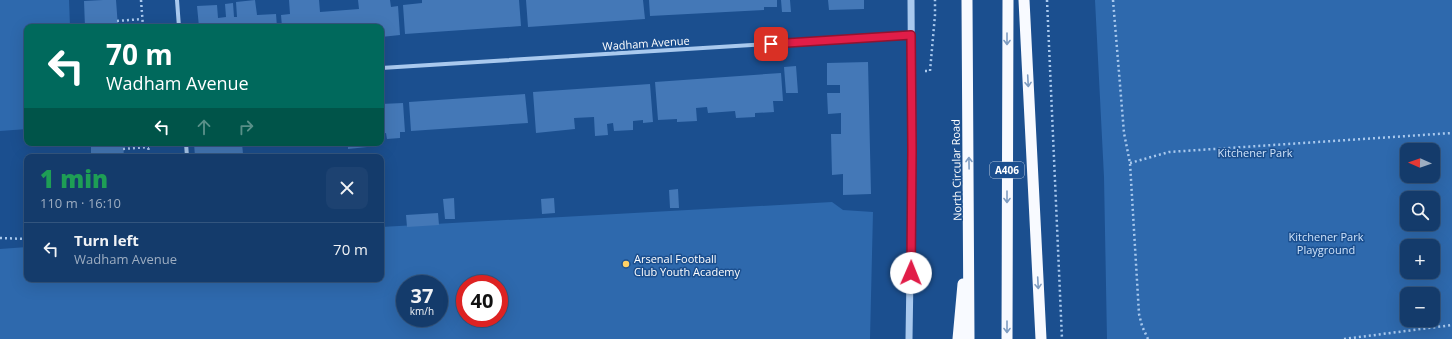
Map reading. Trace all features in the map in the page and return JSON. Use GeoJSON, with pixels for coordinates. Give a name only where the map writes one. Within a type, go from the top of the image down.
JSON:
{"type":"FeatureCollection","features":[{"type":"Feature","properties":{"kind":"highway","name":"North Circular Road"},"geometry":{"type":"LineString","coordinates":[[967,0],[970,202],[970,339]]}},
{"type":"Feature","properties":{"kind":"highway","name":"A406"},"geometry":{"type":"LineString","coordinates":[[1007,339],[1008,0]]}},
{"type":"Feature","properties":{"kind":"highway","name":"A406"},"geometry":{"type":"LineString","coordinates":[[1024,0],[1041,339]]}},
{"type":"Feature","properties":{"kind":"highway"},"geometry":{"type":"LineString","coordinates":[[958,339],[970,202]]}},
{"type":"Feature","properties":{"kind":"street"},"geometry":{"type":"LineString","coordinates":[[177,0],[179,24]]}},
{"type":"Feature","properties":{"kind":"street"},"geometry":{"type":"LineString","coordinates":[[909,339],[912,216],[911,0]]}},
{"type":"Feature","properties":{"kind":"street","name":"Wadham Avenue"},"geometry":{"type":"LineString","coordinates":[[384,68],[911,35]]}},
{"type":"Feature","properties":{"kind":"path"},"geometry":{"type":"LineString","coordinates":[[141,0],[142,24]]}},
{"type":"Feature","properties":{"kind":"path"},"geometry":{"type":"LineString","coordinates":[[924,71],[930,71],[935,0]]}},
{"type":"Feature","properties":{"kind":"path"},"geometry":{"type":"LineString","coordinates":[[1047,0],[1062,339]]}},
{"type":"Feature","properties":{"kind":"path"},"geometry":{"type":"LineString","coordinates":[[1113,0],[1124,133],[1130,163],[1140,314],[1142,326],[1148,339]]}},
{"type":"Feature","properties":{"kind":"path"},"geometry":{"type":"LineString","coordinates":[[117,21],[142,19]]}},
{"type":"Feature","properties":{"kind":"path"},"geometry":{"type":"LineString","coordinates":[[1130,163],[1169,152],[1452,133]]}},
{"type":"Feature","properties":{"kind":"path"},"geometry":{"type":"LineString","coordinates":[[123,149],[149,147],[149,154]]}},
{"type":"Feature","properties":{"kind":"path"},"geometry":{"type":"LineString","coordinates":[[0,238],[24,239]]}},
{"type":"Feature","properties":{"kind":"path"},"geometry":{"type":"LineString","coordinates":[[1344,339],[1452,325]]}},
{"type":"Feature","properties":{"kind":"green space"},"geometry":{"type":"Polygon","coordinates":[[[0,0],[69,0],[70,24],[24,24],[24,129],[0,131],[0,0]]]}},
{"type":"Feature","properties":{"kind":"green space","name":"Kitchener Park"},"geometry":{"type":"Polygon","coordinates":[[[1095,0],[1452,0],[1452,339],[1107,339],[1104,177],[1095,0]]]}},
{"type":"Feature","properties":{"kind":"green space","name":"Arsenal Football Club Youth Academy"},"geometry":{"type":"Polygon","coordinates":[[[832,202],[843,210],[873,212],[870,339],[0,339],[0,249],[24,247],[24,282],[384,282],[384,227],[832,202]]]}},
{"type":"Feature","properties":{"kind":"building"},"geometry":{"type":"Polygon","coordinates":[[[116,0],[118,24],[85,24],[84,1],[116,0]]]}},
{"type":"Feature","properties":{"kind":"building"},"geometry":{"type":"Polygon","coordinates":[[[255,0],[257,15],[276,14],[277,24],[199,24],[197,6],[217,5],[218,18],[226,17],[225,4],[233,3],[234,17],[237,17],[236,2],[255,0]]]}},
{"type":"Feature","properties":{"kind":"building"},"geometry":{"type":"Polygon","coordinates":[[[289,0],[319,0],[320,12],[359,9],[358,0],[390,0],[391,7],[398,6],[400,35],[384,37],[384,24],[282,24],[281,15],[290,14],[289,0]]]}},
{"type":"Feature","properties":{"kind":"building"},"geometry":{"type":"Polygon","coordinates":[[[422,0],[519,0],[521,26],[405,34],[403,5],[422,3],[422,0]]]}},
{"type":"Feature","properties":{"kind":"building"},"geometry":{"type":"Polygon","coordinates":[[[526,0],[643,0],[645,19],[528,27],[526,0]]]}},
{"type":"Feature","properties":{"kind":"building"},"geometry":{"type":"Polygon","coordinates":[[[649,0],[777,0],[777,7],[764,7],[764,10],[650,16],[649,0]]]}},
{"type":"Feature","properties":{"kind":"building"},"geometry":{"type":"Polygon","coordinates":[[[781,0],[790,0],[791,12],[782,12],[781,0]]]}},
{"type":"Feature","properties":{"kind":"building"},"geometry":{"type":"Polygon","coordinates":[[[828,0],[864,0],[864,9],[829,10],[828,0]]]}},
{"type":"Feature","properties":{"kind":"building"},"geometry":{"type":"Polygon","coordinates":[[[868,62],[871,194],[843,195],[843,174],[832,175],[831,134],[841,134],[841,113],[828,114],[827,93],[840,93],[840,85],[827,85],[827,63],[868,62]]]}},
{"type":"Feature","properties":{"kind":"building"},"geometry":{"type":"Polygon","coordinates":[[[796,66],[798,93],[786,93],[784,67],[796,66]]]}},
{"type":"Feature","properties":{"kind":"building"},"geometry":{"type":"Polygon","coordinates":[[[781,73],[783,101],[773,101],[774,112],[755,113],[755,117],[736,118],[735,111],[708,113],[707,107],[696,108],[697,121],[677,122],[677,119],[658,120],[655,82],[781,73]]]}},
{"type":"Feature","properties":{"kind":"building"},"geometry":{"type":"Polygon","coordinates":[[[650,84],[653,122],[643,123],[643,120],[633,121],[633,130],[614,131],[613,123],[607,124],[608,135],[595,136],[594,117],[574,118],[575,129],[536,133],[533,92],[650,84]]]}},
{"type":"Feature","properties":{"kind":"building"},"geometry":{"type":"Polygon","coordinates":[[[525,94],[528,123],[411,131],[409,102],[525,94]]]}},
{"type":"Feature","properties":{"kind":"building"},"geometry":{"type":"Polygon","coordinates":[[[403,103],[405,132],[400,132],[400,138],[387,139],[386,133],[384,133],[384,104],[403,103]]]}},
{"type":"Feature","properties":{"kind":"building"},"geometry":{"type":"Polygon","coordinates":[[[91,146],[123,146],[124,154],[91,154],[91,146]]]}},
{"type":"Feature","properties":{"kind":"building"},"geometry":{"type":"Polygon","coordinates":[[[194,146],[242,146],[243,154],[195,154],[194,146]]]}},
{"type":"Feature","properties":{"kind":"building"},"geometry":{"type":"Polygon","coordinates":[[[348,146],[367,146],[367,147],[348,149],[348,146]]]}},
{"type":"Feature","properties":{"kind":"building"},"geometry":{"type":"Polygon","coordinates":[[[678,189],[679,208],[670,208],[669,190],[678,189]]]}},
{"type":"Feature","properties":{"kind":"building"},"geometry":{"type":"Polygon","coordinates":[[[454,198],[455,219],[445,219],[443,199],[454,198]]]}},
{"type":"Feature","properties":{"kind":"building"},"geometry":{"type":"Polygon","coordinates":[[[554,198],[555,213],[542,214],[541,199],[554,198]]]}},
{"type":"Feature","properties":{"kind":"building"},"geometry":{"type":"Polygon","coordinates":[[[438,213],[439,225],[407,227],[406,215],[438,213]]]}},
{"type":"Feature","properties":{"kind":"place","name":"Arsenal Football Club Youth Academy"},"geometry":{"type":"Point","coordinates":[626,264]}},
{"type":"Feature","properties":{"kind":"route"},"geometry":{"type":"LineString","coordinates":[[771,44],[911,35],[911,273]]}},
{"type":"Feature","properties":{"kind":"park label","name":"Kitchener Park Playground"},"geometry":{"type":"Point","coordinates":[1326,242]}}]}
